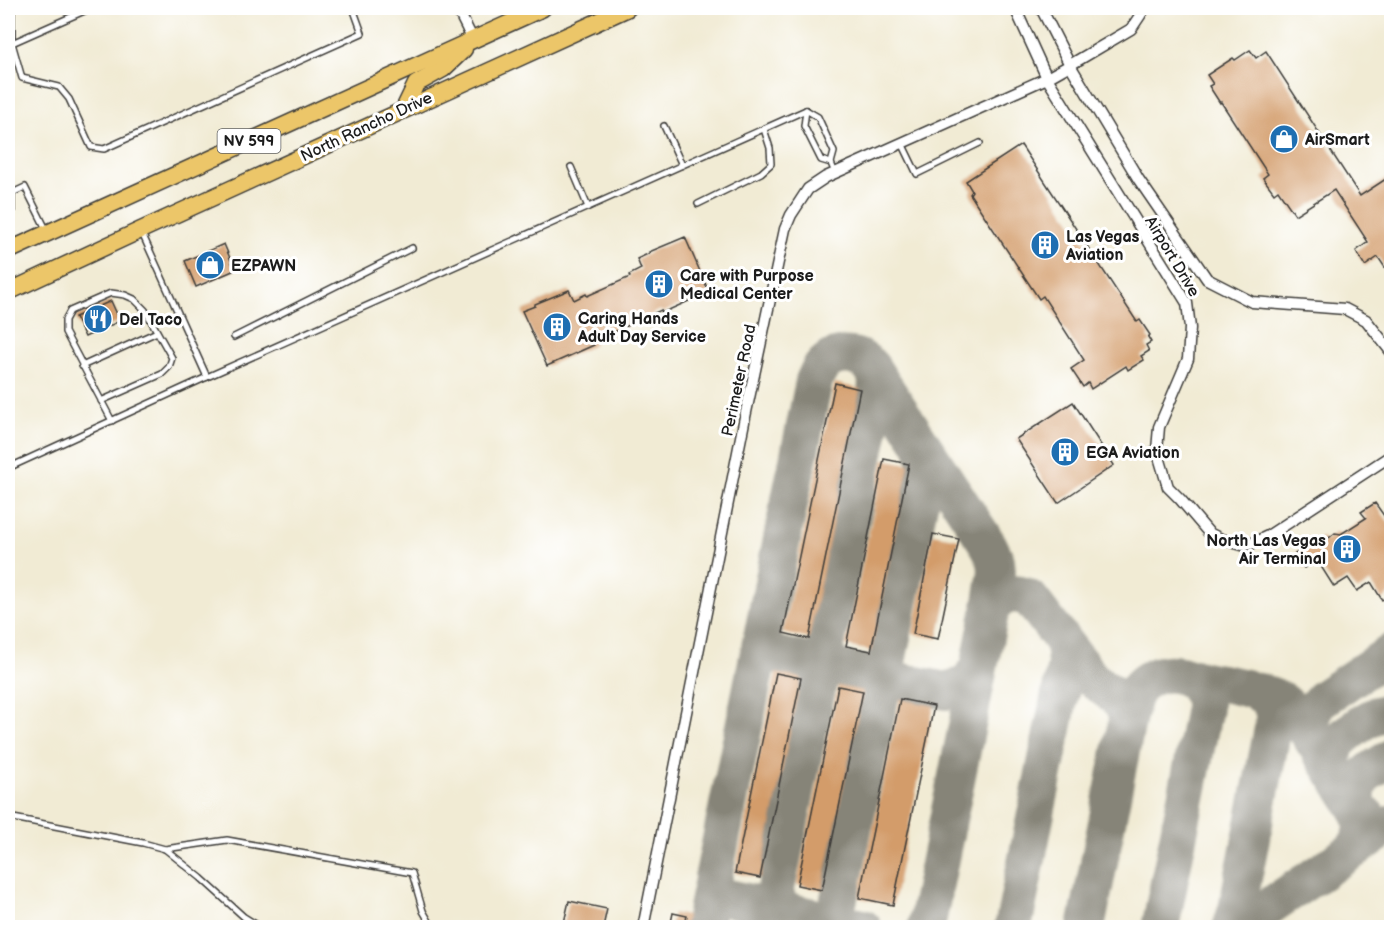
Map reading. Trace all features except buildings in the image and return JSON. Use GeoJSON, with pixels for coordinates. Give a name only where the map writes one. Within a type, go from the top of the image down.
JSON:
{"type":"FeatureCollection","features":[{"type":"Feature","properties":{"kind":"main road","name":"North Rancho Drive"},"geometry":{"type":"LineString","coordinates":[[8,250],[543,8]]}},
{"type":"Feature","properties":{"kind":"main road","name":"North Rancho Drive"},"geometry":{"type":"LineString","coordinates":[[8,292],[628,8]]}},
{"type":"Feature","properties":{"kind":"main road"},"geometry":{"type":"LineString","coordinates":[[404,109],[416,84],[443,69],[473,40]]}},
{"type":"Feature","properties":{"kind":"street"},"geometry":{"type":"LineString","coordinates":[[457,8],[473,40]]}},
{"type":"Feature","properties":{"kind":"street","name":"Airport Drive"},"geometry":{"type":"LineString","coordinates":[[1015,8],[1047,78],[1187,303],[1190,328],[1188,358],[1159,427],[1157,450],[1168,487],[1209,533],[1221,539],[1251,544],[1260,541],[1392,455]]}},
{"type":"Feature","properties":{"kind":"street","name":"Airport Drive"},"geometry":{"type":"LineString","coordinates":[[1041,8],[1070,65],[1139,180],[1207,279],[1252,302],[1345,309],[1366,320],[1392,353]]}},
{"type":"Feature","properties":{"kind":"street","name":"Perimeter Road"},"geometry":{"type":"LineString","coordinates":[[643,927],[745,417],[785,229],[791,215],[808,189],[833,168],[902,143],[1047,78],[1131,29],[1146,8]]}},
{"type":"Feature","properties":{"kind":"lane"},"geometry":{"type":"LineString","coordinates":[[12,8],[12,43],[22,78],[58,87],[69,99],[91,147],[104,149],[362,33],[353,8]]}},
{"type":"Feature","properties":{"kind":"lane"},"geometry":{"type":"LineString","coordinates":[[12,43],[91,8]]}},
{"type":"Feature","properties":{"kind":"lane"},"geometry":{"type":"LineString","coordinates":[[8,468],[806,110]]}},
{"type":"Feature","properties":{"kind":"lane"},"geometry":{"type":"LineString","coordinates":[[806,110],[804,126],[821,160],[833,168]]}},
{"type":"Feature","properties":{"kind":"lane"},"geometry":{"type":"LineString","coordinates":[[806,110],[818,117],[834,152],[833,168]]}},
{"type":"Feature","properties":{"kind":"lane"},"geometry":{"type":"LineString","coordinates":[[664,126],[682,165]]}},
{"type":"Feature","properties":{"kind":"lane"},"geometry":{"type":"LineString","coordinates":[[698,204],[761,173],[771,164],[770,148],[764,129]]}},
{"type":"Feature","properties":{"kind":"lane"},"geometry":{"type":"LineString","coordinates":[[902,143],[917,174],[980,143]]}},
{"type":"Feature","properties":{"kind":"lane"},"geometry":{"type":"LineString","coordinates":[[571,167],[588,207]]}},
{"type":"Feature","properties":{"kind":"lane"},"geometry":{"type":"LineString","coordinates":[[8,216],[12,213],[9,192],[25,187],[47,233]]}},
{"type":"Feature","properties":{"kind":"lane"},"geometry":{"type":"LineString","coordinates":[[141,230],[207,377]]}},
{"type":"Feature","properties":{"kind":"lane"},"geometry":{"type":"LineString","coordinates":[[234,337],[412,248]]}},
{"type":"Feature","properties":{"kind":"lane"},"geometry":{"type":"LineString","coordinates":[[101,401],[162,374],[169,367],[172,358],[145,310],[134,298],[125,295],[111,293],[70,311],[65,320],[65,332],[82,366],[101,401],[112,420]]}},
{"type":"Feature","properties":{"kind":"lane"},"geometry":{"type":"LineString","coordinates":[[82,366],[157,332]]}},
{"type":"Feature","properties":{"kind":"lane"},"geometry":{"type":"LineString","coordinates":[[8,378],[10,363]]}},
{"type":"Feature","properties":{"kind":"lane"},"geometry":{"type":"LineString","coordinates":[[8,817],[165,849],[227,840],[412,873],[423,911],[433,927]]}},
{"type":"Feature","properties":{"kind":"lane"},"geometry":{"type":"LineString","coordinates":[[165,849],[244,917],[262,927]]}},
{"type":"Feature","properties":{"kind":"taxiway"},"geometry":{"type":"LineString","coordinates":[[703,928],[814,381],[824,364],[833,358],[845,355],[861,359],[872,369],[989,546],[996,561],[997,571],[991,608],[926,928]]}},
{"type":"Feature","properties":{"kind":"taxiway"},"geometry":{"type":"LineString","coordinates":[[768,928],[875,404],[877,382],[875,373]]}},
{"type":"Feature","properties":{"kind":"taxiway"},"geometry":{"type":"LineString","coordinates":[[833,928],[926,470],[926,458],[922,445]]}},
{"type":"Feature","properties":{"kind":"taxiway"},"geometry":{"type":"LineString","coordinates":[[991,608],[1000,599],[1009,595],[1020,595],[1031,600],[1092,679],[1120,701],[1126,713],[1127,721],[1086,928]]}},
{"type":"Feature","properties":{"kind":"taxiway"},"geometry":{"type":"LineString","coordinates":[[1013,928],[1066,664],[1064,645],[1059,636]]}},
{"type":"Feature","properties":{"kind":"taxiway"},"geometry":{"type":"LineString","coordinates":[[762,637],[769,650],[777,655],[946,691],[964,685],[977,671]]}},
{"type":"Feature","properties":{"kind":"taxiway"},"geometry":{"type":"LineString","coordinates":[[1314,742],[1311,719],[1322,699],[1392,652]]}},
{"type":"Feature","properties":{"kind":"taxiway"},"geometry":{"type":"LineString","coordinates":[[1127,721],[1135,693],[1141,685],[1157,676],[1176,674],[1185,677],[1193,682],[1204,699],[1160,928]]}},
{"type":"Feature","properties":{"kind":"taxiway"},"geometry":{"type":"LineString","coordinates":[[1181,675],[1252,690],[1267,699],[1272,706],[1274,716],[1237,909],[1231,928]]}},
{"type":"Feature","properties":{"kind":"taxiway"},"geometry":{"type":"LineString","coordinates":[[1260,692],[1281,700],[1293,711],[1358,810],[1363,826],[1359,841],[1352,851]]}},
{"type":"Feature","properties":{"kind":"taxiway"},"geometry":{"type":"LineString","coordinates":[[1334,773],[1335,747],[1340,741],[1373,716],[1392,713]]}},
{"type":"Feature","properties":{"kind":"taxiway"},"geometry":{"type":"LineString","coordinates":[[1367,816],[1358,810],[1357,790],[1363,777],[1392,757]]}},
{"type":"Feature","properties":{"kind":"taxiway"},"geometry":{"type":"LineString","coordinates":[[1237,928],[1392,824]]}},
{"type":"Feature","properties":{"kind":"taxiway"},"geometry":{"type":"LineString","coordinates":[[713,877],[716,891],[724,897],[863,928]]}},
{"type":"Feature","properties":{"kind":"place","name":"AirSmart"},"geometry":{"type":"Point","coordinates":[1284,139]}},
{"type":"Feature","properties":{"kind":"place","name":"Las Vegas Aviation"},"geometry":{"type":"Point","coordinates":[1045,245]}},
{"type":"Feature","properties":{"kind":"place","name":"EZPAWN"},"geometry":{"type":"Point","coordinates":[210,265]}},
{"type":"Feature","properties":{"kind":"place","name":"Care with Purpose Medical Center"},"geometry":{"type":"Point","coordinates":[659,284]}},
{"type":"Feature","properties":{"kind":"place","name":"Del Taco"},"geometry":{"type":"Point","coordinates":[98,319]}},
{"type":"Feature","properties":{"kind":"place","name":"Caring Hands Adult Day Service"},"geometry":{"type":"Point","coordinates":[557,327]}},
{"type":"Feature","properties":{"kind":"place","name":"EGA Aviation"},"geometry":{"type":"Point","coordinates":[1065,452]}},
{"type":"Feature","properties":{"kind":"place","name":"North Las Vegas Air Terminal"},"geometry":{"type":"Point","coordinates":[1347,549]}}]}
